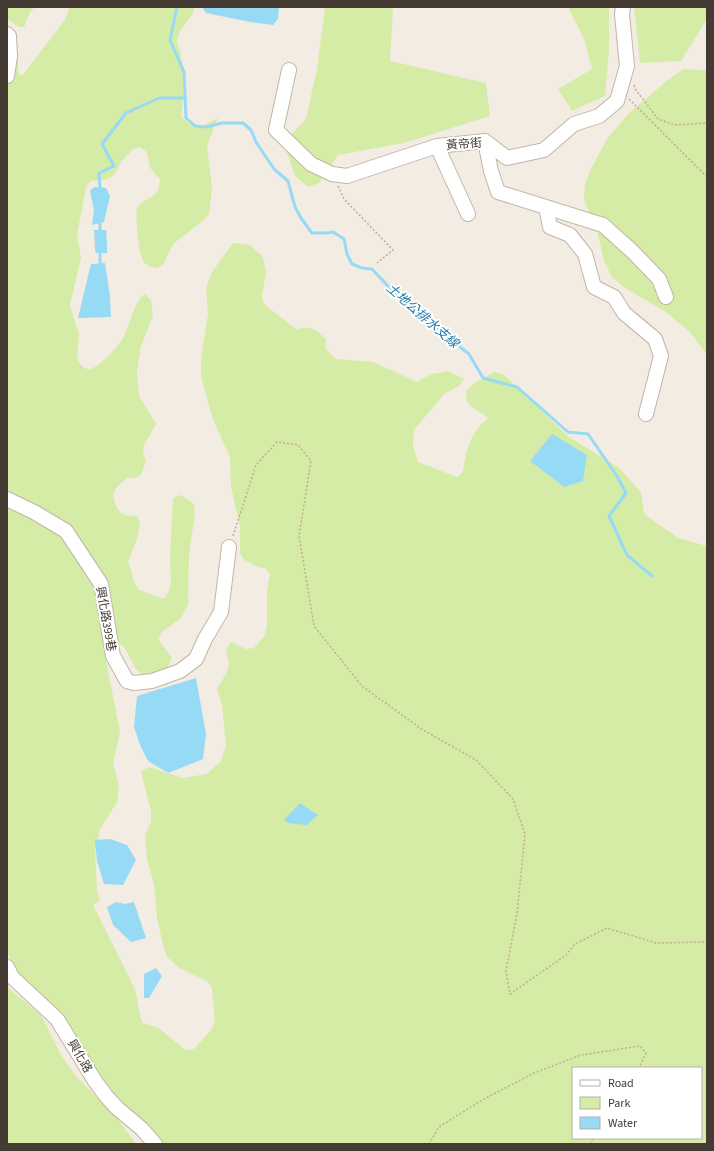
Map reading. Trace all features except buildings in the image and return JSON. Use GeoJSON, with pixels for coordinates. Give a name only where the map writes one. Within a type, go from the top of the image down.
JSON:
{"type":"FeatureCollection","features":[{"type":"Feature","properties":{"kind":"street","name":"黃帝街"},"geometry":{"type":"LineString","coordinates":[[288,70],[276,130],[311,164],[332,174],[347,176],[437,146],[485,140],[507,158],[544,150],[574,124],[599,116],[617,101],[626,66],[622,14],[623,7]]}},
{"type":"Feature","properties":{"kind":"street"},"geometry":{"type":"LineString","coordinates":[[7,34],[9,36],[10,56],[7,76]]}},
{"type":"Feature","properties":{"kind":"street"},"geometry":{"type":"LineString","coordinates":[[485,140],[491,171],[498,192],[603,225],[659,278],[666,297]]}},
{"type":"Feature","properties":{"kind":"street"},"geometry":{"type":"LineString","coordinates":[[437,146],[468,214]]}},
{"type":"Feature","properties":{"kind":"street"},"geometry":{"type":"LineString","coordinates":[[546,207],[550,227],[570,236],[585,254],[594,287],[614,297],[624,313],[655,339],[661,356],[646,414]]}},
{"type":"Feature","properties":{"kind":"street","name":"興化路399巷"},"geometry":{"type":"LineString","coordinates":[[7,499],[34,512],[66,532],[101,584],[112,656],[127,681],[134,683],[152,681],[180,671],[196,659],[221,612],[229,547]]}},
{"type":"Feature","properties":{"kind":"street","name":"興化路"},"geometry":{"type":"LineString","coordinates":[[7,968],[12,977],[57,1019],[94,1081],[106,1096],[117,1108],[142,1129],[155,1144]]}},
{"type":"Feature","properties":{"kind":"path"},"geometry":{"type":"LineString","coordinates":[[634,84],[636,90],[658,119],[675,126],[707,123]]}},
{"type":"Feature","properties":{"kind":"path"},"geometry":{"type":"LineString","coordinates":[[627,97],[707,177]]}},
{"type":"Feature","properties":{"kind":"path"},"geometry":{"type":"LineString","coordinates":[[332,174],[344,199],[392,250],[377,263]]}},
{"type":"Feature","properties":{"kind":"path"},"geometry":{"type":"LineString","coordinates":[[229,547],[256,465],[278,442],[298,445],[311,461],[299,536],[314,626],[362,686],[420,728],[476,760],[513,799],[525,834],[517,914],[506,971],[510,994],[566,955],[575,944],[607,928],[656,943],[707,942]]}},
{"type":"Feature","properties":{"kind":"path"},"geometry":{"type":"LineString","coordinates":[[429,1144],[439,1127],[482,1100],[534,1073],[580,1055],[640,1046],[646,1053],[639,1067]]}},
{"type":"Feature","properties":{"kind":"green space"},"geometry":{"type":"Polygon","coordinates":[[[7,7],[35,7],[30,12],[24,27],[19,27],[7,19],[7,7]]]}},
{"type":"Feature","properties":{"kind":"green space"},"geometry":{"type":"Polygon","coordinates":[[[68,7],[195,7],[177,38],[177,43],[181,54],[184,93],[181,115],[185,121],[194,126],[203,125],[218,118],[207,145],[212,188],[209,214],[204,220],[173,244],[163,265],[156,268],[150,267],[146,264],[143,261],[139,243],[137,209],[140,204],[154,196],[159,187],[160,179],[150,168],[147,152],[140,147],[133,149],[122,161],[114,175],[107,179],[91,181],[86,187],[77,235],[81,258],[70,305],[79,335],[77,360],[83,367],[89,369],[103,361],[121,342],[134,309],[141,298],[145,294],[151,300],[153,316],[141,346],[137,371],[139,396],[156,424],[144,445],[143,453],[146,461],[141,475],[135,478],[127,478],[116,488],[114,493],[117,508],[121,513],[137,516],[140,523],[137,539],[128,561],[135,584],[139,590],[163,599],[168,593],[171,583],[170,557],[173,498],[180,495],[188,499],[194,505],[195,513],[189,555],[188,605],[181,618],[162,632],[158,639],[172,658],[166,672],[151,677],[143,675],[136,669],[125,648],[119,644],[107,652],[106,661],[120,732],[113,763],[119,787],[117,802],[100,829],[95,851],[97,892],[100,900],[93,905],[136,992],[140,1016],[143,1023],[159,1028],[185,1050],[194,1049],[211,1030],[215,1022],[212,988],[207,981],[179,968],[167,957],[164,949],[157,918],[154,884],[147,860],[145,835],[151,822],[151,812],[141,771],[149,767],[182,778],[207,774],[221,761],[226,745],[222,705],[217,689],[226,674],[229,665],[226,649],[231,642],[246,649],[254,648],[265,635],[267,625],[267,590],[270,574],[265,568],[258,567],[244,560],[240,553],[240,528],[231,486],[230,457],[213,420],[201,376],[201,358],[208,314],[206,288],[212,272],[233,243],[250,245],[263,257],[266,273],[262,296],[264,304],[297,330],[309,328],[319,333],[326,339],[325,347],[330,354],[337,359],[373,362],[417,382],[432,374],[448,371],[464,379],[459,386],[444,394],[414,430],[413,447],[418,462],[457,477],[463,472],[473,435],[489,418],[469,405],[466,398],[467,390],[473,384],[494,372],[503,374],[569,437],[618,467],[641,492],[644,514],[678,538],[707,546],[707,1144],[162,1144],[122,1104],[72,1037],[12,968],[7,948],[7,34],[15,48],[18,57],[18,72],[22,76],[65,20],[69,9],[68,7]]]}},
{"type":"Feature","properties":{"kind":"green space"},"geometry":{"type":"Polygon","coordinates":[[[325,7],[393,7],[390,61],[486,83],[490,116],[404,143],[338,155],[319,183],[308,187],[295,176],[284,143],[306,119],[317,69],[325,7]]]}},
{"type":"Feature","properties":{"kind":"green space"},"geometry":{"type":"Polygon","coordinates":[[[568,7],[609,7],[609,50],[605,96],[572,111],[558,89],[592,69],[585,41],[568,7]]]}},
{"type":"Feature","properties":{"kind":"green space"},"geometry":{"type":"Polygon","coordinates":[[[634,7],[707,7],[707,19],[681,61],[640,63],[634,7]]]}},
{"type":"Feature","properties":{"kind":"green space"},"geometry":{"type":"Polygon","coordinates":[[[684,69],[707,71],[707,355],[690,332],[666,312],[625,288],[612,277],[604,261],[597,230],[584,200],[585,184],[607,139],[628,114],[669,79],[684,69]]]}},
{"type":"Feature","properties":{"kind":"green space"},"geometry":{"type":"Polygon","coordinates":[[[7,987],[41,1015],[61,1055],[75,1075],[116,1117],[136,1144],[7,1144],[7,987]]]}},
{"type":"Feature","properties":{"kind":"water"},"geometry":{"type":"Polygon","coordinates":[[[202,7],[279,7],[278,19],[273,25],[206,13],[202,7]]]}},
{"type":"Feature","properties":{"kind":"water"},"geometry":{"type":"Polygon","coordinates":[[[94,187],[106,188],[110,196],[104,222],[92,225],[94,210],[90,191],[94,187]]]}},
{"type":"Feature","properties":{"kind":"water"},"geometry":{"type":"Polygon","coordinates":[[[94,230],[106,230],[107,253],[96,253],[94,230]]]}},
{"type":"Feature","properties":{"kind":"water"},"geometry":{"type":"Polygon","coordinates":[[[105,263],[110,296],[111,317],[78,318],[91,264],[105,263]]]}},
{"type":"Feature","properties":{"kind":"water"},"geometry":{"type":"Polygon","coordinates":[[[552,434],[587,455],[583,481],[564,487],[530,461],[552,434]]]}},
{"type":"Feature","properties":{"kind":"water"},"geometry":{"type":"Polygon","coordinates":[[[196,678],[206,734],[203,759],[168,773],[148,761],[140,745],[134,727],[137,696],[196,678]]]}},
{"type":"Feature","properties":{"kind":"water"},"geometry":{"type":"Polygon","coordinates":[[[300,803],[318,815],[307,825],[288,823],[284,820],[300,803]]]}},
{"type":"Feature","properties":{"kind":"water"},"geometry":{"type":"Polygon","coordinates":[[[110,839],[127,845],[136,860],[123,885],[104,884],[97,861],[95,840],[110,839]]]}},
{"type":"Feature","properties":{"kind":"water"},"geometry":{"type":"Polygon","coordinates":[[[116,902],[125,904],[134,902],[146,938],[131,942],[113,925],[107,907],[116,902]]]}},
{"type":"Feature","properties":{"kind":"water"},"geometry":{"type":"Polygon","coordinates":[[[156,968],[162,976],[149,998],[144,998],[144,974],[156,968]]]}},
{"type":"Feature","properties":{"kind":"waterway","name":"土地公排水支線"},"geometry":{"type":"LineString","coordinates":[[177,7],[170,40],[184,72],[186,118],[195,126],[206,127],[222,123],[243,123],[251,130],[256,142],[274,169],[288,181],[295,207],[312,233],[333,232],[344,239],[347,254],[352,264],[362,268],[372,269],[399,298],[469,354],[483,378],[517,387],[568,432],[588,434],[617,476],[626,493],[609,516],[627,555],[652,576]]}},
{"type":"Feature","properties":{"kind":"waterway"},"geometry":{"type":"LineString","coordinates":[[100,189],[99,173],[114,166],[102,144],[126,113],[159,98],[185,98]]}},
{"type":"Feature","properties":{"kind":"waterway"},"geometry":{"type":"LineString","coordinates":[[100,221],[100,233]]}},
{"type":"Feature","properties":{"kind":"waterway"},"geometry":{"type":"LineString","coordinates":[[100,249],[100,267]]}}]}
